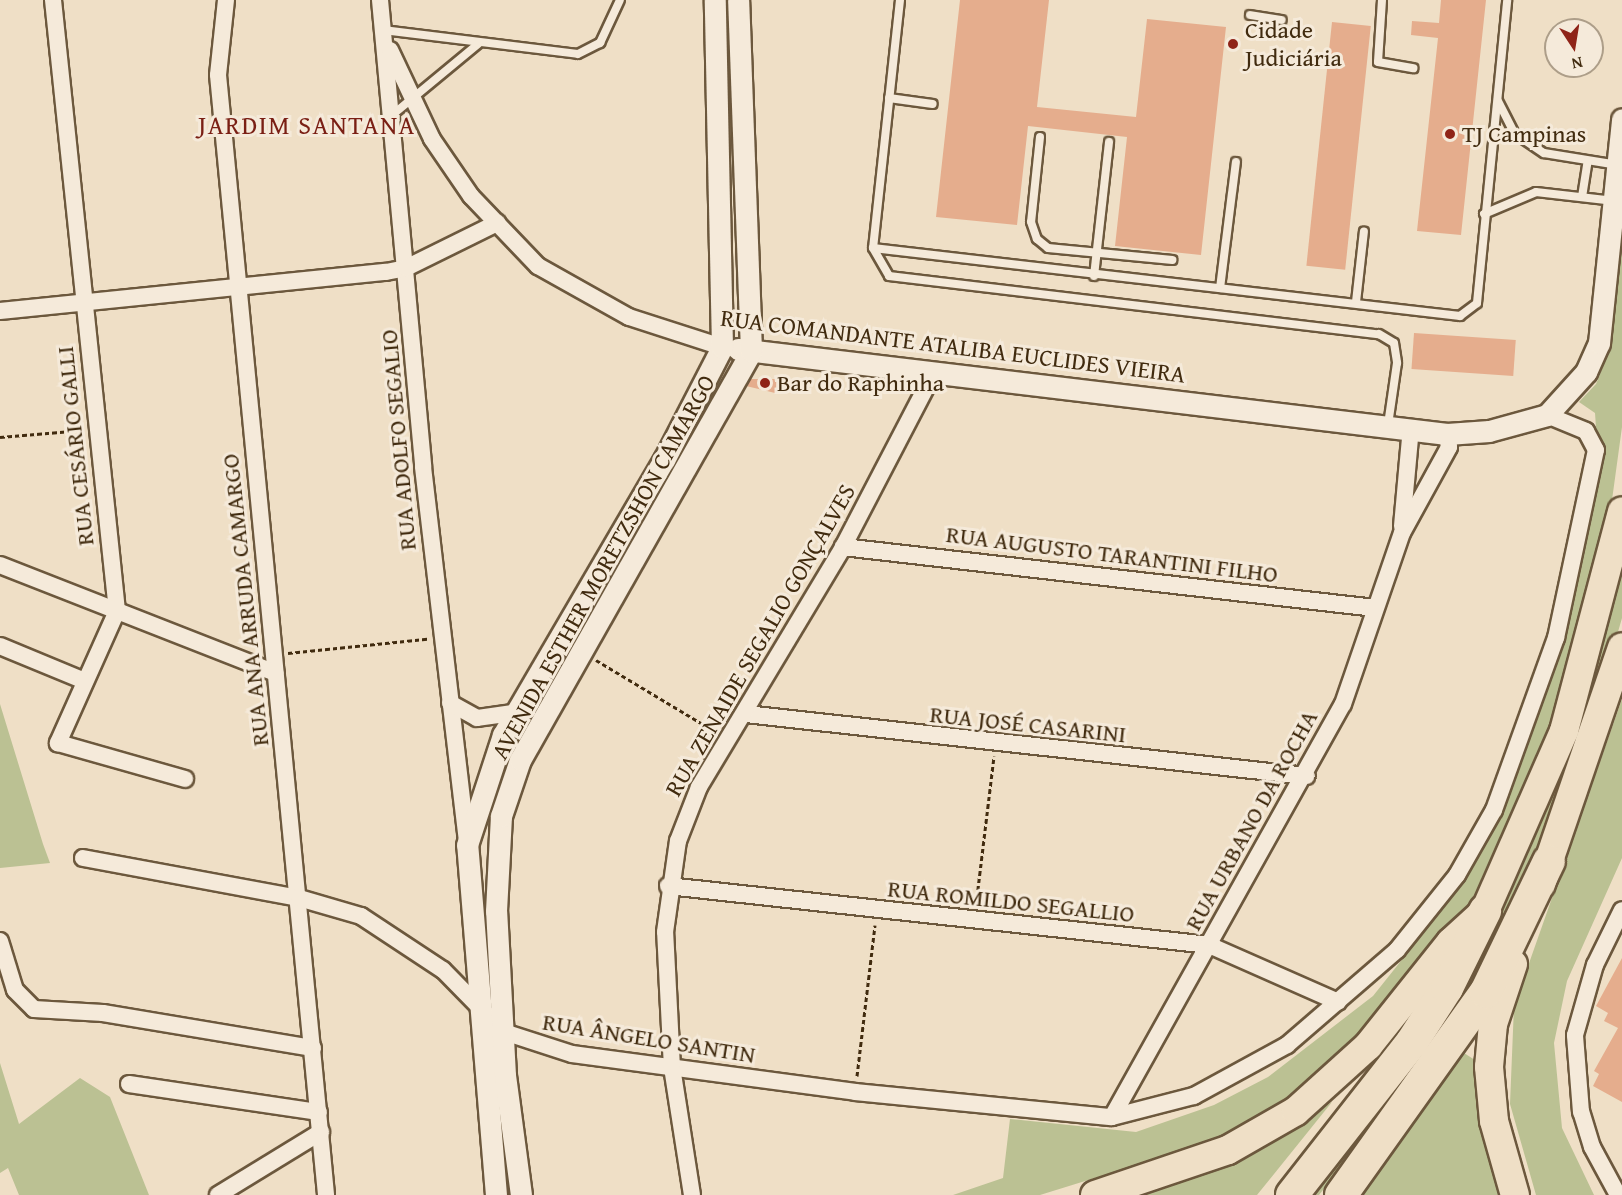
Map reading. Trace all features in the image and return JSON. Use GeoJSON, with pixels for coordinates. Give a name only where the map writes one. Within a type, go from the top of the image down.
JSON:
{"type":"FeatureCollection","features":[{"type":"Feature","properties":{"kind":"highway"},"geometry":{"type":"LineString","coordinates":[[1292,1195],[1412,1042],[1447,988],[1485,911],[1564,731],[1622,512]]}},
{"type":"Feature","properties":{"kind":"highway"},"geometry":{"type":"LineString","coordinates":[[1515,1195],[1494,1121],[1489,1067],[1493,1024],[1622,648]]}},
{"type":"Feature","properties":{"kind":"highway"},"geometry":{"type":"LineString","coordinates":[[1341,1195],[1486,992],[1549,861]]}},
{"type":"Feature","properties":{"kind":"highway"},"geometry":{"type":"LineString","coordinates":[[1095,1195],[1228,1150],[1296,1111],[1368,1046],[1451,942],[1485,911]]}},
{"type":"Feature","properties":{"kind":"street","name":"RUA CESÁRIO GALLI"},"geometry":{"type":"LineString","coordinates":[[53,0],[117,611]]}},
{"type":"Feature","properties":{"kind":"street","name":"RUA ANA ARRUDA CAMARGO"},"geometry":{"type":"LineString","coordinates":[[226,0],[218,75],[314,1048],[326,1195]]}},
{"type":"Feature","properties":{"kind":"street","name":"RUA ADOLFO SEGALIO"},"geometry":{"type":"LineString","coordinates":[[380,0],[441,637],[467,845]]}},
{"type":"Feature","properties":{"kind":"street","name":"AVENIDA ESTHER MORETZSHON CAMARGO"},"geometry":{"type":"LineString","coordinates":[[496,1195],[467,845],[491,763],[514,713],[664,460],[722,347],[715,0]]}},
{"type":"Feature","properties":{"kind":"street"},"geometry":{"type":"LineString","coordinates":[[738,0],[751,351]]}},
{"type":"Feature","properties":{"kind":"street","name":"RUA COMANDANTE ATALIBA EUCLIDES VIEIRA"},"geometry":{"type":"LineString","coordinates":[[383,30],[410,97],[432,139],[497,223],[538,266],[578,292],[629,317],[722,347],[1388,425],[1447,434],[1489,430],[1547,415]]}},
{"type":"Feature","properties":{"kind":"street"},"geometry":{"type":"LineString","coordinates":[[1547,415],[1587,372],[1599,343],[1622,119]]}},
{"type":"Feature","properties":{"kind":"street"},"geometry":{"type":"LineString","coordinates":[[0,311],[406,268],[497,223]]}},
{"type":"Feature","properties":{"kind":"street","name":"AVENIDA ESTHER MORETZSHON CAMARGO"},"geometry":{"type":"LineString","coordinates":[[521,1195],[504,1032],[496,911],[501,816],[520,760],[751,351]]}},
{"type":"Feature","properties":{"kind":"street","name":"RUA ZENAIDE SEGALIO GONÇALVES"},"geometry":{"type":"LineString","coordinates":[[692,1195],[672,1068],[668,886],[678,841],[699,787],[746,714],[843,547],[934,372]]}},
{"type":"Feature","properties":{"kind":"street","name":"RUA ÂNGELO SANTIN"},"geometry":{"type":"LineString","coordinates":[[82,858],[299,898],[360,916],[400,938],[443,970],[504,1032],[562,1052],[855,1092],[1112,1117],[1194,1096],[1287,1045],[1398,950],[1457,875],[1494,810],[1524,738],[1571,584],[1596,450],[1586,431],[1547,415]]}},
{"type":"Feature","properties":{"kind":"street","name":"RUA URBANO DA ROCHA"},"geometry":{"type":"LineString","coordinates":[[1402,533],[1411,428]]}},
{"type":"Feature","properties":{"kind":"street","name":"RUA URBANO DA ROCHA"},"geometry":{"type":"LineString","coordinates":[[1112,1117],[1307,776],[1343,704],[1402,533],[1449,447],[1447,434]]}},
{"type":"Feature","properties":{"kind":"street","name":"RUA AUGUSTO TARANTINI FILHO"},"geometry":{"type":"LineString","coordinates":[[843,547],[1375,608]]}},
{"type":"Feature","properties":{"kind":"street"},"geometry":{"type":"LineString","coordinates":[[0,565],[276,673]]}},
{"type":"Feature","properties":{"kind":"street"},"geometry":{"type":"LineString","coordinates":[[117,611],[58,743],[185,779]]}},
{"type":"Feature","properties":{"kind":"street"},"geometry":{"type":"LineString","coordinates":[[0,646],[85,681]]}},
{"type":"Feature","properties":{"kind":"street"},"geometry":{"type":"LineString","coordinates":[[450,703],[477,718],[514,713]]}},
{"type":"Feature","properties":{"kind":"street","name":"RUA JOSÉ CASARINI"},"geometry":{"type":"LineString","coordinates":[[746,714],[995,746],[1307,776]]}},
{"type":"Feature","properties":{"kind":"street","name":"RUA ROMILDO SEGALLIO"},"geometry":{"type":"LineString","coordinates":[[668,886],[974,923],[1209,945],[1338,1002]]}},
{"type":"Feature","properties":{"kind":"street"},"geometry":{"type":"LineString","coordinates":[[1618,1195],[1592,1147],[1581,1112],[1575,1035],[1595,966],[1622,910]]}},
{"type":"Feature","properties":{"kind":"street"},"geometry":{"type":"LineString","coordinates":[[0,940],[24,1004],[103,1013],[314,1048]]}},
{"type":"Feature","properties":{"kind":"street"},"geometry":{"type":"LineString","coordinates":[[129,1084],[319,1112]]}},
{"type":"Feature","properties":{"kind":"street"},"geometry":{"type":"LineString","coordinates":[[218,1195],[321,1132]]}},
{"type":"Feature","properties":{"kind":"lane"},"geometry":{"type":"LineString","coordinates":[[383,30],[451,35],[478,44],[578,54],[600,43],[620,0]]}},
{"type":"Feature","properties":{"kind":"lane"},"geometry":{"type":"LineString","coordinates":[[900,0],[873,248],[889,276],[906,282],[1379,334],[1394,343],[1397,363],[1388,425]]}},
{"type":"Feature","properties":{"kind":"lane"},"geometry":{"type":"LineString","coordinates":[[1382,0],[1378,62],[1413,68]]}},
{"type":"Feature","properties":{"kind":"lane"},"geometry":{"type":"LineString","coordinates":[[873,248],[1094,276],[1356,302],[1460,316],[1478,303],[1484,214],[1507,0]]}},
{"type":"Feature","properties":{"kind":"lane"},"geometry":{"type":"LineString","coordinates":[[1250,15],[1282,20]]}},
{"type":"Feature","properties":{"kind":"lane"},"geometry":{"type":"LineString","coordinates":[[391,116],[410,97],[478,44]]}},
{"type":"Feature","properties":{"kind":"lane"},"geometry":{"type":"LineString","coordinates":[[889,98],[933,104]]}},
{"type":"Feature","properties":{"kind":"lane"},"geometry":{"type":"LineString","coordinates":[[1497,100],[1514,133],[1544,153],[1618,165]]}},
{"type":"Feature","properties":{"kind":"lane"},"geometry":{"type":"LineString","coordinates":[[1040,137],[1031,222],[1037,239],[1048,248],[1172,260]]}},
{"type":"Feature","properties":{"kind":"lane"},"geometry":{"type":"LineString","coordinates":[[1094,276],[1109,142]]}},
{"type":"Feature","properties":{"kind":"lane"},"geometry":{"type":"LineString","coordinates":[[1582,197],[1588,161]]}},
{"type":"Feature","properties":{"kind":"lane"},"geometry":{"type":"LineString","coordinates":[[1220,288],[1236,162]]}},
{"type":"Feature","properties":{"kind":"lane"},"geometry":{"type":"LineString","coordinates":[[1484,214],[1536,192],[1614,201]]}},
{"type":"Feature","properties":{"kind":"lane"},"geometry":{"type":"LineString","coordinates":[[1356,302],[1364,231]]}},
{"type":"Feature","properties":{"kind":"path"},"geometry":{"type":"LineString","coordinates":[[0,437],[98,429]]}},
{"type":"Feature","properties":{"kind":"path"},"geometry":{"type":"LineString","coordinates":[[274,654],[441,637]]}},
{"type":"Feature","properties":{"kind":"path"},"geometry":{"type":"LineString","coordinates":[[582,651],[718,733]]}},
{"type":"Feature","properties":{"kind":"path"},"geometry":{"type":"LineString","coordinates":[[974,923],[995,746]]}},
{"type":"Feature","properties":{"kind":"path"},"geometry":{"type":"LineString","coordinates":[[855,1092],[877,911]]}},
{"type":"Feature","properties":{"kind":"green space"},"geometry":{"type":"Polygon","coordinates":[[[1622,204],[1622,427],[1606,544],[1566,702],[1486,883],[1378,1023],[1285,1102],[1211,1142],[1040,1195],[953,1195],[1003,1178],[1010,1119],[1136,1132],[1214,1105],[1268,1077],[1373,996],[1444,907],[1493,826],[1536,716],[1598,456],[1595,413],[1579,402],[1596,384],[1608,354],[1622,204]]]}},
{"type":"Feature","properties":{"kind":"green space"},"geometry":{"type":"Polygon","coordinates":[[[1622,547],[1622,618],[1609,663],[1545,835],[1503,923],[1401,1092],[1319,1195],[1304,1195],[1458,988],[1622,547]]]}},
{"type":"Feature","properties":{"kind":"green space"},"geometry":{"type":"Polygon","coordinates":[[[1622,699],[1622,858],[1567,981],[1554,1043],[1562,1128],[1594,1195],[1536,1195],[1510,1104],[1514,1006],[1622,699]]]}},
{"type":"Feature","properties":{"kind":"green space"},"geometry":{"type":"Polygon","coordinates":[[[0,704],[43,844],[50,863],[0,868],[0,704]]]}},
{"type":"Feature","properties":{"kind":"green space"},"geometry":{"type":"Polygon","coordinates":[[[1464,1053],[1478,1062],[1508,1195],[1357,1195],[1464,1053]]]}},
{"type":"Feature","properties":{"kind":"green space"},"geometry":{"type":"Polygon","coordinates":[[[0,1063],[19,1124],[80,1078],[110,1097],[149,1195],[19,1195],[8,1168],[0,1173],[0,1063]]]}},
{"type":"Feature","properties":{"kind":"green space"},"geometry":{"type":"Polygon","coordinates":[[[1332,1102],[1257,1195],[1130,1195],[1257,1150],[1332,1102]]]}},
{"type":"Feature","properties":{"kind":"building"},"geometry":{"type":"Polygon","coordinates":[[[960,0],[1049,0],[1037,107],[1136,117],[1147,19],[1226,27],[1201,255],[1115,246],[1127,137],[1028,126],[1017,225],[936,217],[960,0]]]}},
{"type":"Feature","properties":{"kind":"building","name":"TJ Campinas"},"geometry":{"type":"Polygon","coordinates":[[[1441,0],[1486,0],[1461,235],[1417,231],[1438,38],[1411,35],[1412,21],[1439,23],[1441,0]]]}},
{"type":"Feature","properties":{"kind":"building"},"geometry":{"type":"Polygon","coordinates":[[[1332,22],[1371,26],[1345,270],[1306,266],[1332,22]]]}},
{"type":"Feature","properties":{"kind":"building"},"geometry":{"type":"Polygon","coordinates":[[[1414,333],[1516,340],[1513,376],[1411,369],[1414,333]]]}},
{"type":"Feature","properties":{"kind":"building","name":"Bar do Raphinha"},"geometry":{"type":"Polygon","coordinates":[[[750,379],[779,379],[775,393],[746,386],[750,379]]]}},
{"type":"Feature","properties":{"kind":"building"},"geometry":{"type":"Polygon","coordinates":[[[1622,958],[1622,1102],[1593,1086],[1599,1074],[1594,1071],[1618,1028],[1604,1021],[1608,1013],[1596,1006],[1622,958]]]}},
{"type":"Feature","properties":{"kind":"place","name":"Cidade Judiciária"},"geometry":{"type":"Point","coordinates":[1233,44]}},
{"type":"Feature","properties":{"kind":"place","name":"TJ Campinas"},"geometry":{"type":"Point","coordinates":[1450,134]}},
{"type":"Feature","properties":{"kind":"place","name":"Bar do Raphinha"},"geometry":{"type":"Point","coordinates":[765,383]}},
{"type":"Feature","properties":{"kind":"district","name":"JARDIM SANTANA"},"geometry":{"type":"Point","coordinates":[307,125]}}]}
